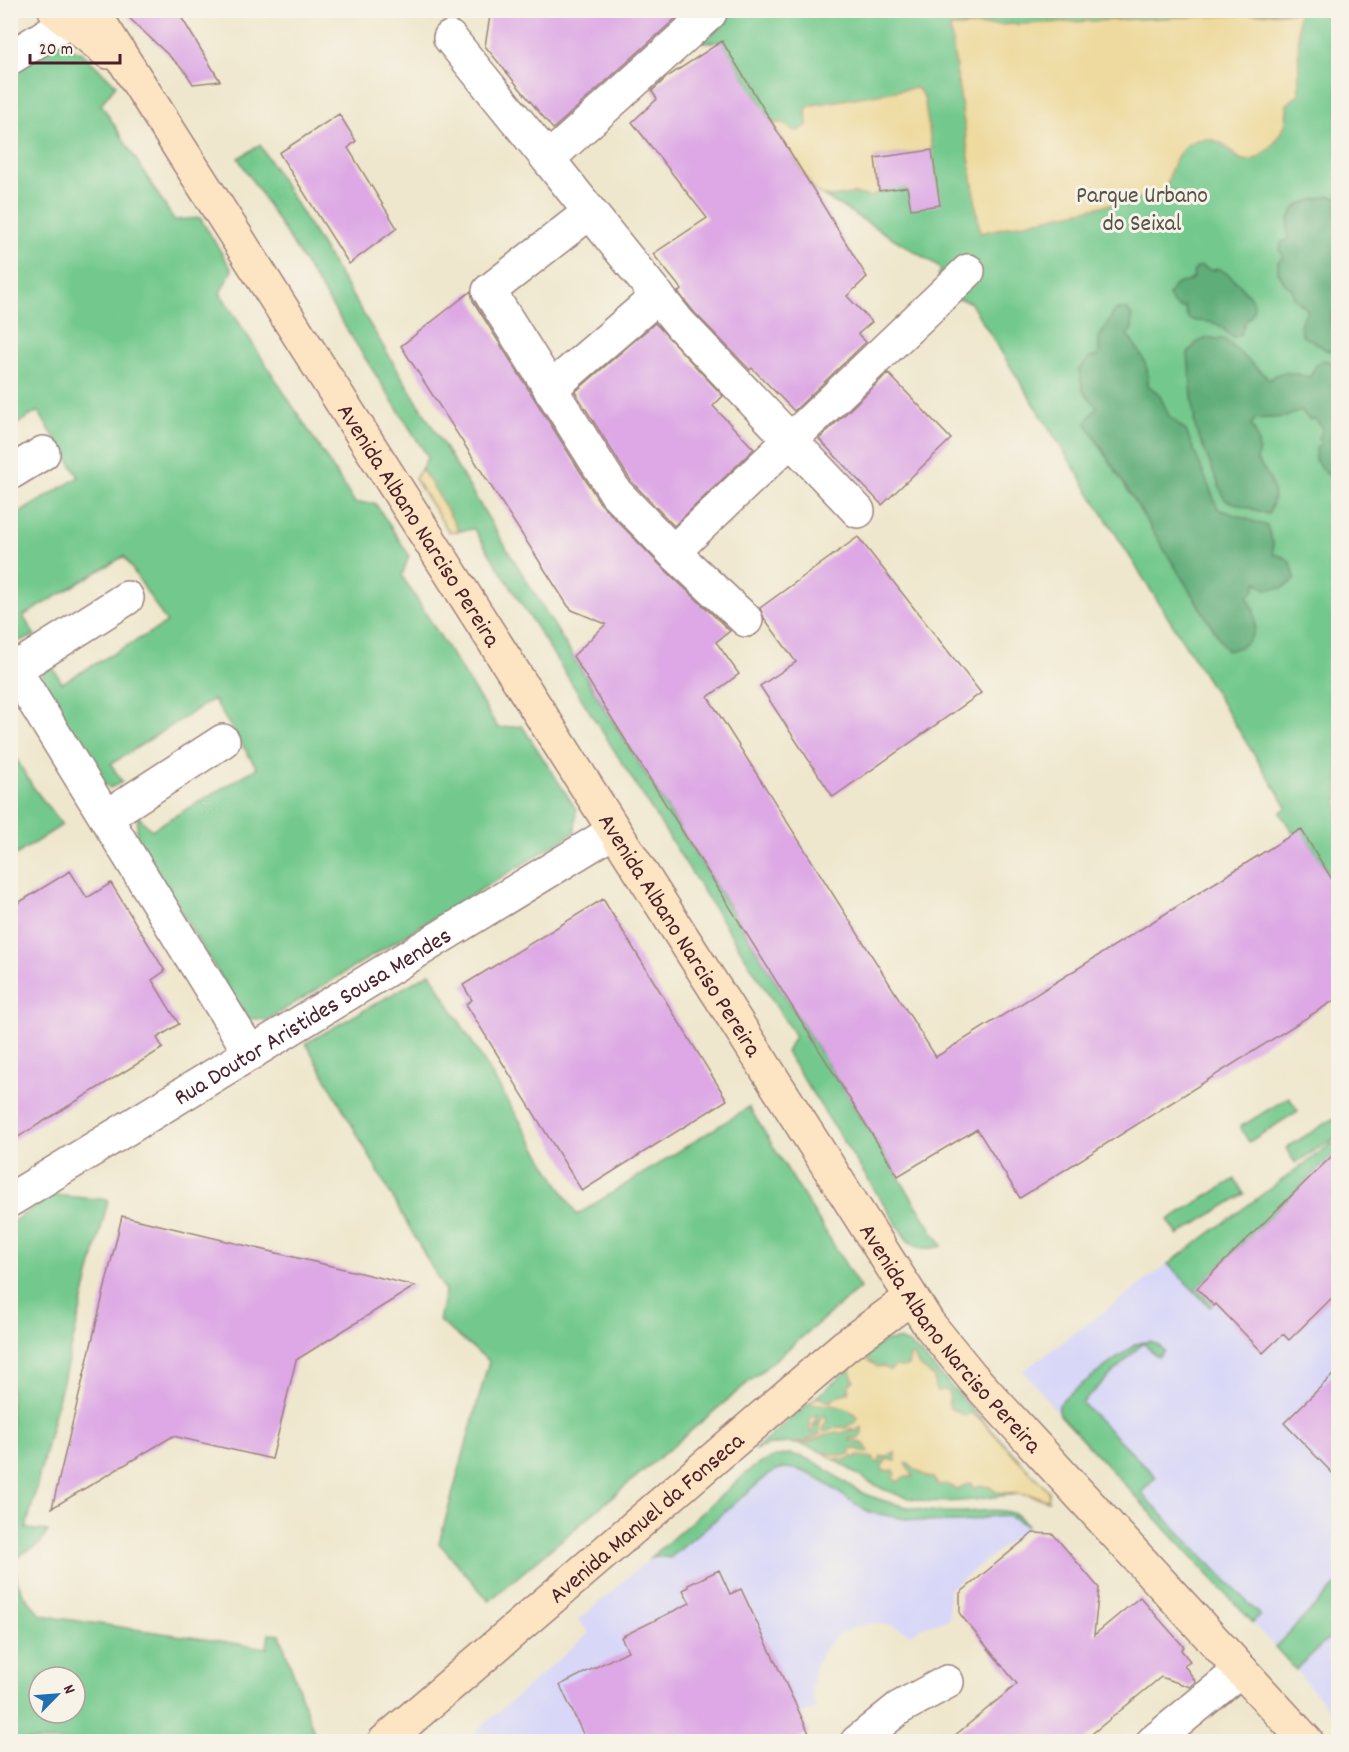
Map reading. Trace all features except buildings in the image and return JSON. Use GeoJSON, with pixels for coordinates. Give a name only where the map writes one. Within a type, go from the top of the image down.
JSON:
{"type":"FeatureCollection","features":[{"type":"Feature","properties":{"kind":"street"},"geometry":{"type":"LineString","coordinates":[[10,58],[76,13]]}},
{"type":"Feature","properties":{"kind":"street","name":"Avenida Albano Narciso Pereira"},"geometry":{"type":"LineString","coordinates":[[76,13],[129,70],[154,106],[911,1298],[935,1332],[972,1377],[1307,1742]]}},
{"type":"Feature","properties":{"kind":"street"},"geometry":{"type":"LineString","coordinates":[[548,159],[710,13]]}},
{"type":"Feature","properties":{"kind":"street"},"geometry":{"type":"LineString","coordinates":[[450,38],[680,324],[858,511]]}},
{"type":"Feature","properties":{"kind":"street"},"geometry":{"type":"LineString","coordinates":[[590,212],[489,291],[616,493],[673,552],[746,620]]}},
{"type":"Feature","properties":{"kind":"street"},"geometry":{"type":"LineString","coordinates":[[673,552],[968,271]]}},
{"type":"Feature","properties":{"kind":"street"},"geometry":{"type":"LineString","coordinates":[[550,389],[658,296]]}},
{"type":"Feature","properties":{"kind":"street"},"geometry":{"type":"LineString","coordinates":[[10,473],[43,453]]}},
{"type":"Feature","properties":{"kind":"street"},"geometry":{"type":"LineString","coordinates":[[127,598],[13,666],[251,1054]]}},
{"type":"Feature","properties":{"kind":"street"},"geometry":{"type":"LineString","coordinates":[[106,817],[223,741]]}},
{"type":"Feature","properties":{"kind":"street","name":"Rua Doutor Aristides Sousa Mendes"},"geometry":{"type":"LineString","coordinates":[[10,1200],[614,831]]}},
{"type":"Feature","properties":{"kind":"street","name":"Avenida Manuel da Fonseca"},"geometry":{"type":"LineString","coordinates":[[384,1742],[845,1346],[911,1298]]}},
{"type":"Feature","properties":{"kind":"street"},"geometry":{"type":"LineString","coordinates":[[1153,1742],[1241,1670]]}},
{"type":"Feature","properties":{"kind":"street"},"geometry":{"type":"LineString","coordinates":[[857,1742],[899,1708],[947,1682]]}},
{"type":"Feature","properties":{"kind":"shaded area"},"geometry":{"type":"Polygon","coordinates":[[[1338,1139],[1338,1721],[1296,1670],[1060,1415],[1023,1371],[1338,1139]]]}},
{"type":"Feature","properties":{"kind":"shaded area"},"geometry":{"type":"Polygon","coordinates":[[[780,1469],[793,1469],[809,1475],[868,1511],[942,1522],[960,1522],[1003,1515],[1017,1519],[1028,1527],[949,1589],[949,1619],[922,1627],[911,1634],[892,1625],[871,1623],[852,1628],[834,1638],[821,1653],[813,1673],[812,1693],[816,1708],[801,1715],[809,1733],[791,1741],[464,1742],[589,1633],[579,1620],[648,1560],[655,1556],[663,1556],[767,1476],[780,1469]]]}},
{"type":"Feature","properties":{"kind":"green space","name":"Parque Urbano do Seixal"},"geometry":{"type":"Polygon","coordinates":[[[689,10],[1338,11],[1338,889],[1301,830],[1294,834],[1280,813],[1287,807],[970,302],[958,299],[938,276],[941,270],[937,265],[814,190],[722,42],[702,42],[689,10]]]}},
{"type":"Feature","properties":{"kind":"green space"},"geometry":{"type":"Polygon","coordinates":[[[58,44],[82,53],[116,85],[101,104],[174,220],[200,218],[232,270],[220,293],[355,503],[375,503],[409,555],[402,576],[498,728],[522,726],[576,809],[575,832],[267,1020],[246,1018],[136,839],[138,816],[151,830],[257,768],[213,699],[111,764],[122,782],[110,788],[99,780],[42,686],[43,671],[52,666],[62,683],[167,623],[124,556],[23,616],[35,636],[20,641],[11,634],[11,518],[79,477],[38,411],[11,428],[11,73],[58,44]]]}},
{"type":"Feature","properties":{"kind":"green space"},"geometry":{"type":"Polygon","coordinates":[[[260,145],[610,717],[942,1246],[921,1248],[905,1237],[786,1052],[795,1036],[474,529],[459,531],[449,516],[421,469],[428,457],[238,158],[260,145]]]}},
{"type":"Feature","properties":{"kind":"green space"},"geometry":{"type":"Polygon","coordinates":[[[1329,196],[1338,198],[1338,306],[1330,316],[1331,326],[1337,329],[1337,346],[1329,351],[1302,334],[1301,323],[1308,310],[1294,298],[1292,289],[1285,284],[1278,272],[1278,262],[1283,257],[1280,250],[1282,242],[1288,239],[1289,219],[1292,212],[1302,204],[1329,196]]]}},
{"type":"Feature","properties":{"kind":"green space"},"geometry":{"type":"Polygon","coordinates":[[[1201,266],[1212,270],[1219,269],[1229,275],[1253,302],[1253,311],[1240,335],[1233,337],[1217,324],[1191,320],[1187,317],[1185,307],[1180,308],[1173,304],[1169,295],[1174,286],[1188,282],[1194,277],[1193,273],[1196,268],[1201,266]]]}},
{"type":"Feature","properties":{"kind":"green space"},"geometry":{"type":"Polygon","coordinates":[[[1117,309],[1127,309],[1132,316],[1132,329],[1127,335],[1143,358],[1148,385],[1160,396],[1169,416],[1186,431],[1218,509],[1267,526],[1273,543],[1273,554],[1287,559],[1293,569],[1295,580],[1282,588],[1266,589],[1257,582],[1254,591],[1247,596],[1255,614],[1254,631],[1251,638],[1237,648],[1227,651],[1086,423],[1097,407],[1083,391],[1079,370],[1089,358],[1099,356],[1099,337],[1117,309]]]}},
{"type":"Feature","properties":{"kind":"green space"},"geometry":{"type":"Polygon","coordinates":[[[1207,338],[1224,339],[1270,380],[1284,373],[1310,377],[1315,367],[1323,360],[1338,364],[1338,495],[1335,479],[1328,475],[1315,460],[1316,448],[1321,443],[1318,438],[1323,429],[1315,419],[1310,420],[1301,411],[1285,417],[1255,419],[1251,425],[1258,442],[1257,461],[1272,486],[1272,507],[1268,514],[1225,500],[1195,427],[1188,354],[1196,343],[1207,338]]]}},
{"type":"Feature","properties":{"kind":"green space"},"geometry":{"type":"Polygon","coordinates":[[[11,750],[33,787],[62,825],[11,858],[11,750]]]}},
{"type":"Feature","properties":{"kind":"green space"},"geometry":{"type":"Polygon","coordinates":[[[430,973],[577,1215],[749,1107],[860,1288],[489,1601],[439,1543],[489,1361],[439,1321],[445,1291],[306,1043],[430,973]]]}},
{"type":"Feature","properties":{"kind":"green space"},"geometry":{"type":"Polygon","coordinates":[[[1289,1097],[1298,1111],[1249,1142],[1240,1127],[1289,1097]]]}},
{"type":"Feature","properties":{"kind":"green space"},"geometry":{"type":"Polygon","coordinates":[[[1334,1118],[1338,1125],[1338,1136],[1295,1163],[1286,1148],[1334,1118]]]}},
{"type":"Feature","properties":{"kind":"green space"},"geometry":{"type":"Polygon","coordinates":[[[1338,1139],[1338,1150],[1197,1288],[1213,1304],[1210,1307],[1168,1264],[1338,1139]]]}},
{"type":"Feature","properties":{"kind":"green space"},"geometry":{"type":"Polygon","coordinates":[[[1235,1179],[1244,1194],[1178,1235],[1168,1220],[1235,1179]]]}},
{"type":"Feature","properties":{"kind":"green space"},"geometry":{"type":"Polygon","coordinates":[[[51,1195],[108,1200],[26,1529],[48,1531],[40,1544],[25,1552],[15,1561],[17,1581],[24,1595],[40,1614],[57,1618],[267,1648],[269,1633],[280,1635],[317,1741],[11,1741],[11,1223],[51,1195]]]}},
{"type":"Feature","properties":{"kind":"green space"},"geometry":{"type":"Polygon","coordinates":[[[898,1340],[909,1344],[920,1353],[1049,1492],[1048,1501],[1018,1494],[953,1501],[913,1499],[876,1486],[813,1448],[796,1444],[776,1444],[754,1450],[874,1348],[886,1341],[898,1340]]]}},
{"type":"Feature","properties":{"kind":"green space"},"geometry":{"type":"Polygon","coordinates":[[[1149,1341],[1164,1351],[1158,1357],[1143,1343],[1082,1403],[1156,1477],[1141,1493],[1260,1615],[1253,1623],[1060,1415],[1059,1405],[1065,1397],[1136,1344],[1149,1341]]]}},
{"type":"Feature","properties":{"kind":"green space"},"geometry":{"type":"Polygon","coordinates":[[[789,1454],[809,1459],[857,1490],[882,1500],[928,1511],[1000,1510],[1016,1515],[1028,1527],[1018,1520],[1001,1515],[968,1521],[939,1522],[911,1520],[875,1513],[857,1505],[813,1476],[791,1468],[780,1469],[767,1476],[670,1558],[655,1556],[648,1560],[751,1469],[769,1459],[789,1454]]]}},
{"type":"Feature","properties":{"kind":"green space"},"geometry":{"type":"Polygon","coordinates":[[[1338,1583],[1338,1629],[1296,1670],[1275,1647],[1338,1583]]]}},
{"type":"Feature","properties":{"kind":"sand"},"geometry":{"type":"Polygon","coordinates":[[[1298,12],[1299,94],[1287,104],[1284,127],[1273,145],[1262,155],[1243,160],[1221,143],[1208,139],[1198,140],[1189,144],[1176,160],[1166,192],[980,233],[950,27],[1298,12]]]}},
{"type":"Feature","properties":{"kind":"sand"},"geometry":{"type":"Polygon","coordinates":[[[918,89],[924,97],[932,150],[875,158],[879,191],[871,197],[853,194],[828,197],[814,190],[772,123],[784,123],[792,130],[799,131],[807,125],[806,109],[812,105],[918,89]]]}},
{"type":"Feature","properties":{"kind":"sand"},"geometry":{"type":"Polygon","coordinates":[[[421,469],[459,531],[449,532],[415,479],[421,469]]]}},
{"type":"Feature","properties":{"kind":"sand"},"geometry":{"type":"Polygon","coordinates":[[[868,1353],[867,1360],[878,1367],[883,1366],[890,1370],[896,1366],[908,1366],[910,1356],[914,1355],[918,1365],[934,1377],[935,1389],[938,1392],[948,1391],[950,1408],[965,1416],[970,1413],[980,1419],[1049,1492],[1048,1501],[1035,1496],[996,1492],[990,1487],[979,1485],[975,1489],[970,1483],[957,1489],[946,1484],[938,1485],[933,1478],[927,1477],[907,1463],[905,1464],[913,1475],[912,1477],[904,1477],[897,1482],[892,1477],[895,1475],[894,1470],[883,1471],[882,1466],[887,1459],[896,1461],[895,1452],[886,1457],[881,1456],[879,1463],[873,1458],[858,1456],[855,1459],[853,1456],[845,1460],[838,1458],[835,1460],[821,1451],[839,1455],[850,1454],[851,1450],[858,1449],[865,1453],[869,1452],[864,1444],[849,1440],[850,1438],[858,1439],[862,1434],[862,1427],[853,1432],[852,1428],[843,1433],[831,1433],[804,1444],[794,1443],[804,1442],[820,1434],[819,1424],[813,1425],[813,1433],[810,1433],[810,1418],[817,1415],[814,1423],[819,1423],[825,1415],[827,1421],[823,1427],[824,1432],[839,1427],[846,1428],[854,1423],[858,1418],[854,1413],[842,1407],[808,1404],[817,1397],[830,1402],[839,1395],[848,1393],[849,1385],[854,1380],[850,1368],[868,1353]]]}}]}
